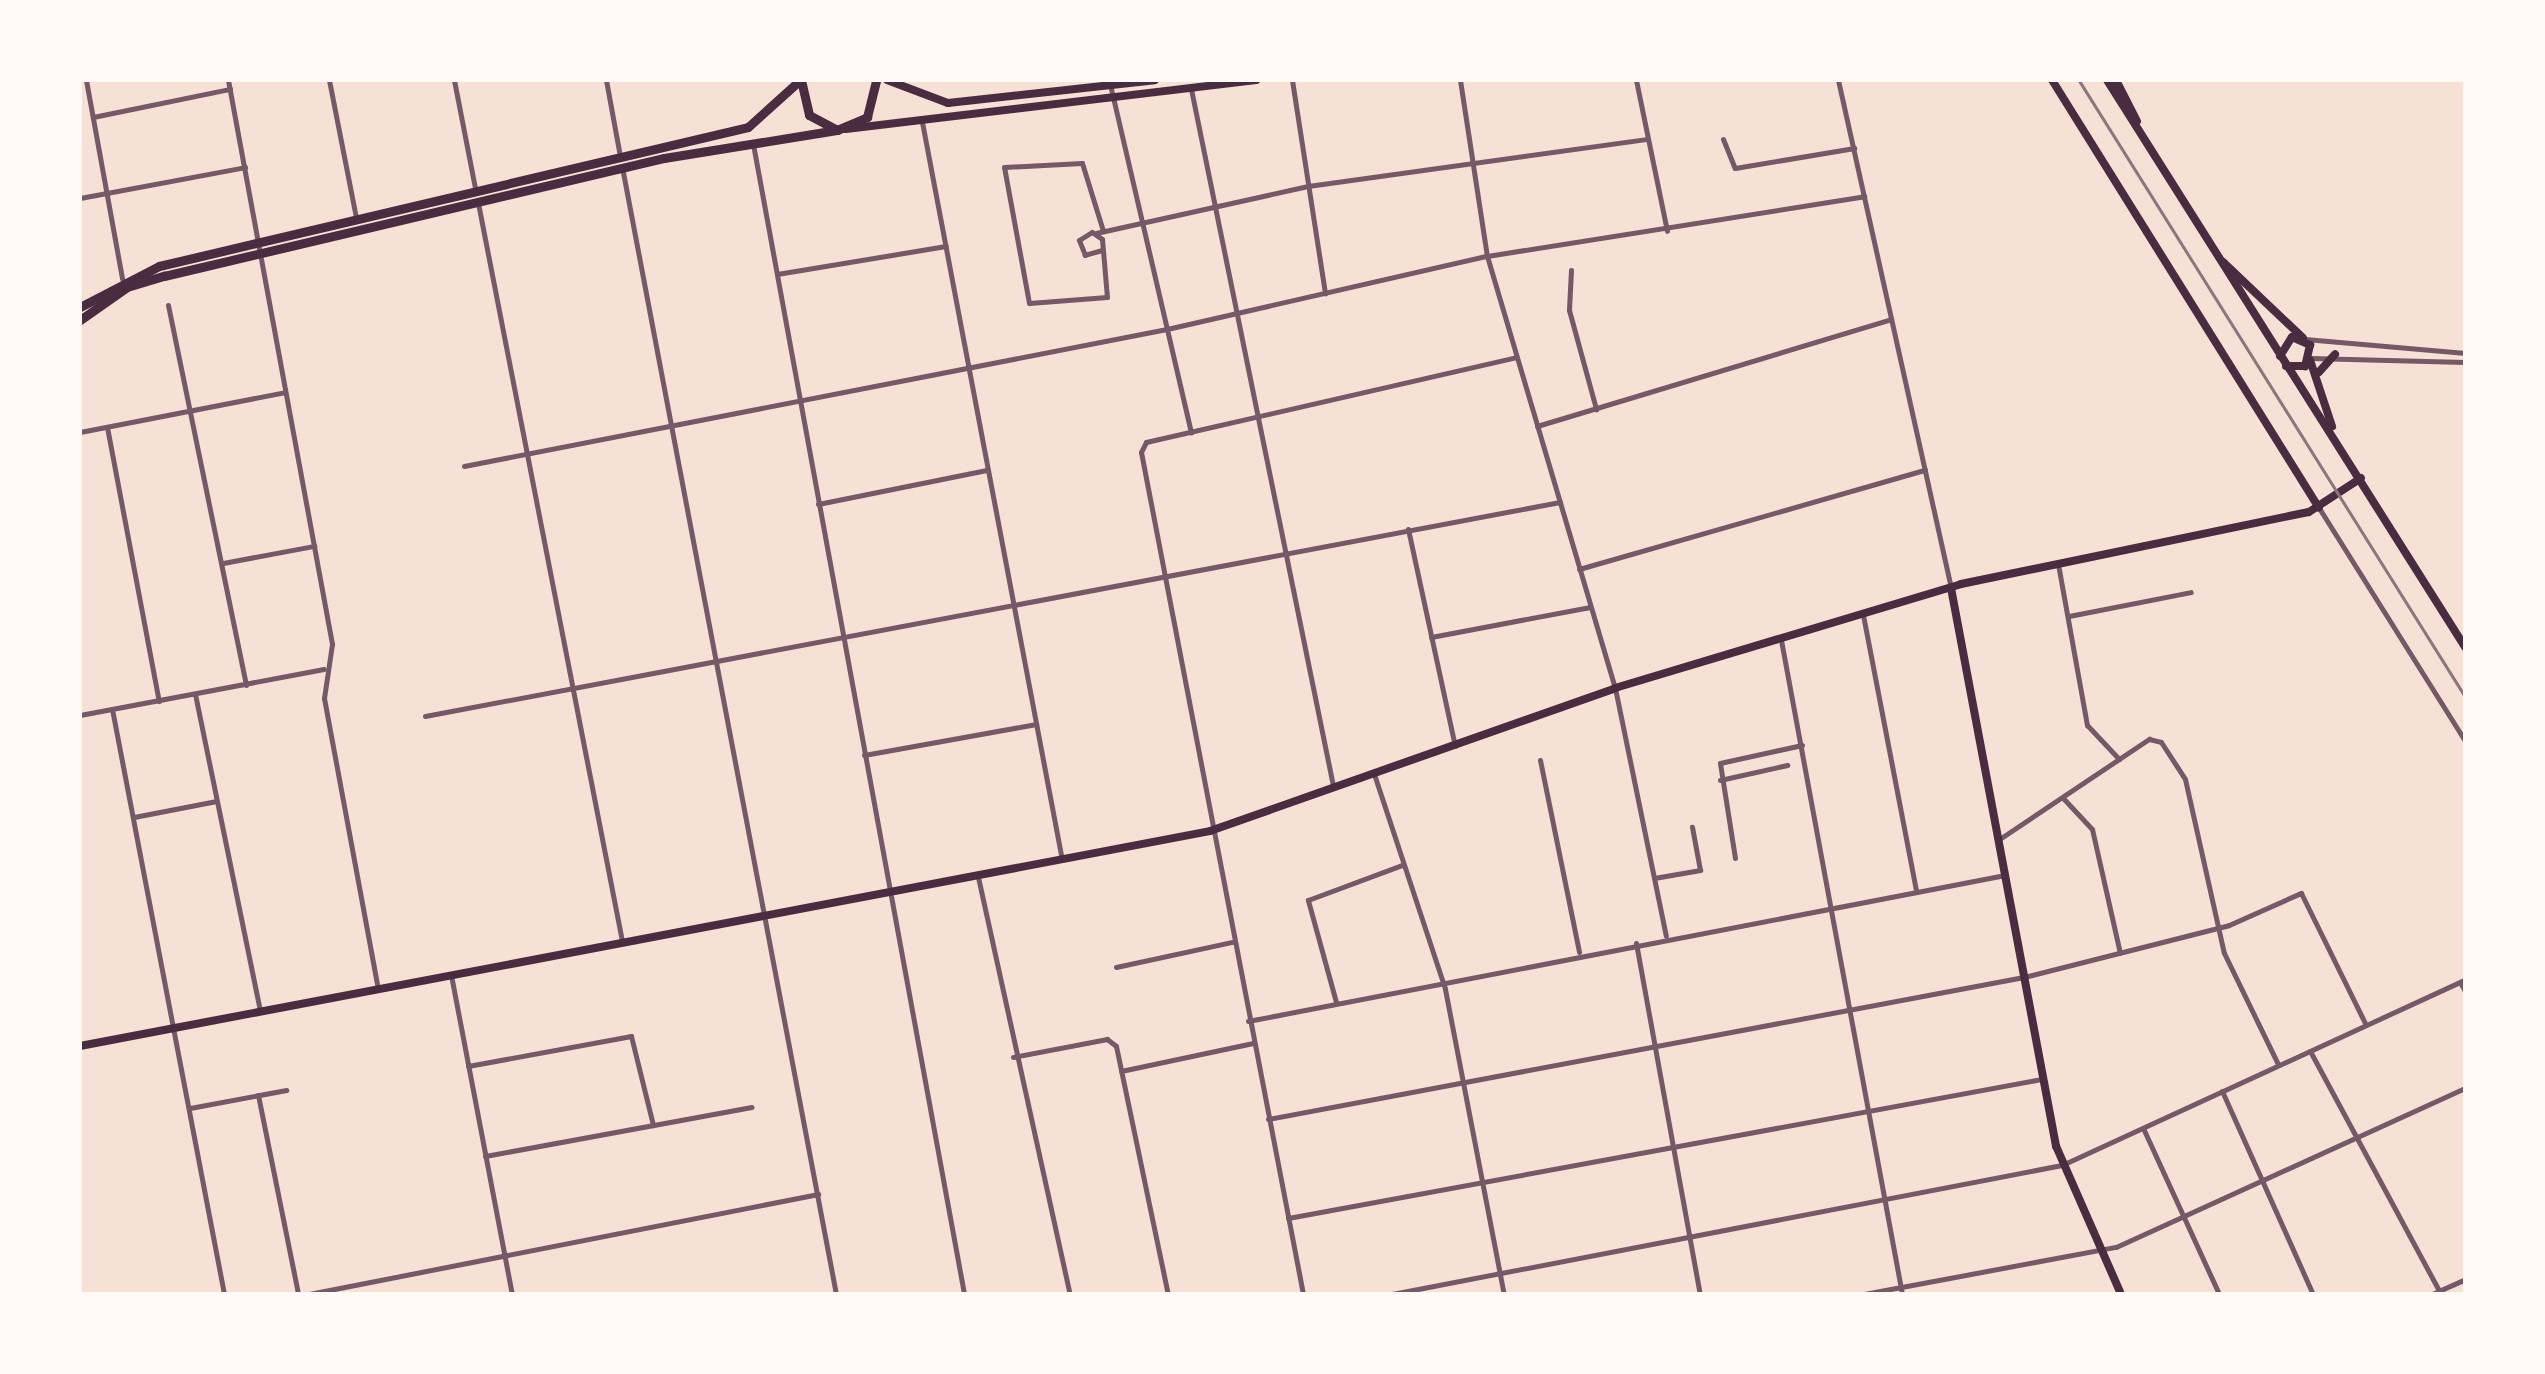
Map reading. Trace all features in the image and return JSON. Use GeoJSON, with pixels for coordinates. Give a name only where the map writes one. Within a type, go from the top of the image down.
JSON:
{"type":"FeatureCollection","features":[{"type":"Feature","properties":{"kind":"main road"},"geometry":{"type":"LineString","coordinates":[[80,307],[122,279],[621,162],[754,125],[801,80],[810,116],[842,129]]}},
{"type":"Feature","properties":{"kind":"main road"},"geometry":{"type":"LineString","coordinates":[[842,129],[872,110],[876,80]]}},
{"type":"Feature","properties":{"kind":"main road"},"geometry":{"type":"LineString","coordinates":[[887,80],[948,103],[1155,80]]}},
{"type":"Feature","properties":{"kind":"main road"},"geometry":{"type":"LineString","coordinates":[[621,162],[842,129],[1256,80]]}},
{"type":"Feature","properties":{"kind":"main road"},"geometry":{"type":"LineString","coordinates":[[2052,80],[2319,508]]}},
{"type":"Feature","properties":{"kind":"main road"},"geometry":{"type":"LineString","coordinates":[[2107,80],[2283,362],[2348,456],[2465,647]]}},
{"type":"Feature","properties":{"kind":"main road"},"geometry":{"type":"LineString","coordinates":[[2116,80],[2162,169]]}},
{"type":"Feature","properties":{"kind":"main road"},"geometry":{"type":"LineString","coordinates":[[80,320],[139,283],[356,220],[477,197]]}},
{"type":"Feature","properties":{"kind":"main road"},"geometry":{"type":"LineString","coordinates":[[2212,250],[2304,339],[2348,456]]}},
{"type":"Feature","properties":{"kind":"main road"},"geometry":{"type":"LineString","coordinates":[[2283,362],[2283,342],[2304,339]]}},
{"type":"Feature","properties":{"kind":"main road"},"geometry":{"type":"LineString","coordinates":[[2319,372],[2335,354]]}},
{"type":"Feature","properties":{"kind":"main road"},"geometry":{"type":"LineString","coordinates":[[2283,362],[2311,359]]}},
{"type":"Feature","properties":{"kind":"main road"},"geometry":{"type":"LineString","coordinates":[[80,1046],[1210,830],[1615,688],[1951,588],[2319,508],[2361,478]]}},
{"type":"Feature","properties":{"kind":"main road"},"geometry":{"type":"LineString","coordinates":[[1951,588],[2062,1165],[2121,1294]]}},
{"type":"Feature","properties":{"kind":"street"},"geometry":{"type":"LineString","coordinates":[[86,80],[122,279]]}},
{"type":"Feature","properties":{"kind":"street"},"geometry":{"type":"LineString","coordinates":[[228,80],[332,644],[324,669],[378,988]]}},
{"type":"Feature","properties":{"kind":"street"},"geometry":{"type":"LineString","coordinates":[[329,80],[356,220]]}},
{"type":"Feature","properties":{"kind":"street"},"geometry":{"type":"LineString","coordinates":[[454,80],[622,942]]}},
{"type":"Feature","properties":{"kind":"street"},"geometry":{"type":"LineString","coordinates":[[606,80],[768,915],[836,1294]]}},
{"type":"Feature","properties":{"kind":"street"},"geometry":{"type":"LineString","coordinates":[[1292,80],[1325,293]]}},
{"type":"Feature","properties":{"kind":"street"},"geometry":{"type":"LineString","coordinates":[[1460,80],[1487,256],[1615,688],[1666,936]]}},
{"type":"Feature","properties":{"kind":"street"},"geometry":{"type":"LineString","coordinates":[[1636,80],[1668,231]]}},
{"type":"Feature","properties":{"kind":"street"},"geometry":{"type":"LineString","coordinates":[[1838,80],[1951,588]]}},
{"type":"Feature","properties":{"kind":"street"},"geometry":{"type":"LineString","coordinates":[[1110,83],[1191,433]]}},
{"type":"Feature","properties":{"kind":"street"},"geometry":{"type":"LineString","coordinates":[[1191,89],[1242,314],[1333,789]]}},
{"type":"Feature","properties":{"kind":"street"},"geometry":{"type":"LineString","coordinates":[[93,116],[230,90]]}},
{"type":"Feature","properties":{"kind":"street"},"geometry":{"type":"LineString","coordinates":[[922,122],[1062,860]]}},
{"type":"Feature","properties":{"kind":"street"},"geometry":{"type":"LineString","coordinates":[[1102,250],[1092,256],[1079,248],[1084,234],[1308,186],[1472,159],[1648,138]]}},
{"type":"Feature","properties":{"kind":"street"},"geometry":{"type":"LineString","coordinates":[[1722,140],[1735,168],[1854,148]]}},
{"type":"Feature","properties":{"kind":"street"},"geometry":{"type":"LineString","coordinates":[[753,144],[964,1294]]}},
{"type":"Feature","properties":{"kind":"street"},"geometry":{"type":"LineString","coordinates":[[1082,164],[1102,250],[1106,298],[1030,303],[1004,167],[1082,164]]}},
{"type":"Feature","properties":{"kind":"street"},"geometry":{"type":"LineString","coordinates":[[80,198],[245,167]]}},
{"type":"Feature","properties":{"kind":"street"},"geometry":{"type":"LineString","coordinates":[[464,466],[1167,330],[1487,256],[1668,231],[1864,196]]}},
{"type":"Feature","properties":{"kind":"street"},"geometry":{"type":"LineString","coordinates":[[777,274],[946,246]]}},
{"type":"Feature","properties":{"kind":"street"},"geometry":{"type":"LineString","coordinates":[[1571,270],[1569,310],[1596,409]]}},
{"type":"Feature","properties":{"kind":"street"},"geometry":{"type":"LineString","coordinates":[[168,305],[246,685]]}},
{"type":"Feature","properties":{"kind":"street"},"geometry":{"type":"LineString","coordinates":[[1538,426],[1891,319]]}},
{"type":"Feature","properties":{"kind":"street"},"geometry":{"type":"LineString","coordinates":[[2304,339],[2465,353]]}},
{"type":"Feature","properties":{"kind":"street"},"geometry":{"type":"LineString","coordinates":[[2311,359],[2335,354],[2465,362]]}},
{"type":"Feature","properties":{"kind":"street"},"geometry":{"type":"LineString","coordinates":[[1303,1294],[1210,830],[1140,452],[1146,442],[1516,357]]}},
{"type":"Feature","properties":{"kind":"street"},"geometry":{"type":"LineString","coordinates":[[80,432],[285,392]]}},
{"type":"Feature","properties":{"kind":"street"},"geometry":{"type":"LineString","coordinates":[[107,426],[159,701]]}},
{"type":"Feature","properties":{"kind":"street"},"geometry":{"type":"LineString","coordinates":[[818,504],[988,470]]}},
{"type":"Feature","properties":{"kind":"street"},"geometry":{"type":"LineString","coordinates":[[1579,570],[1925,470]]}},
{"type":"Feature","properties":{"kind":"street"},"geometry":{"type":"LineString","coordinates":[[424,716],[842,634],[1560,502]]}},
{"type":"Feature","properties":{"kind":"street"},"geometry":{"type":"LineString","coordinates":[[2319,508],[2465,740]]}},
{"type":"Feature","properties":{"kind":"street"},"geometry":{"type":"LineString","coordinates":[[1408,529],[1455,746]]}},
{"type":"Feature","properties":{"kind":"street"},"geometry":{"type":"LineString","coordinates":[[222,563],[314,546]]}},
{"type":"Feature","properties":{"kind":"street"},"geometry":{"type":"LineString","coordinates":[[2058,564],[2087,726],[2119,759]]}},
{"type":"Feature","properties":{"kind":"street"},"geometry":{"type":"LineString","coordinates":[[2069,616],[2191,592]]}},
{"type":"Feature","properties":{"kind":"street"},"geometry":{"type":"LineString","coordinates":[[1431,636],[1591,607]]}},
{"type":"Feature","properties":{"kind":"street"},"geometry":{"type":"LineString","coordinates":[[1863,615],[1916,891]]}},
{"type":"Feature","properties":{"kind":"street"},"geometry":{"type":"LineString","coordinates":[[1781,640],[1873,1110],[1902,1290]]}},
{"type":"Feature","properties":{"kind":"street"},"geometry":{"type":"LineString","coordinates":[[80,715],[324,669]]}},
{"type":"Feature","properties":{"kind":"street"},"geometry":{"type":"LineString","coordinates":[[196,694],[260,1011]]}},
{"type":"Feature","properties":{"kind":"street"},"geometry":{"type":"LineString","coordinates":[[112,710],[224,1294]]}},
{"type":"Feature","properties":{"kind":"street"},"geometry":{"type":"LineString","coordinates":[[864,755],[1036,724]]}},
{"type":"Feature","properties":{"kind":"street"},"geometry":{"type":"LineString","coordinates":[[1998,840],[2153,738],[2182,770],[2217,929],[2278,1065]]}},
{"type":"Feature","properties":{"kind":"street"},"geometry":{"type":"LineString","coordinates":[[1735,858],[1720,763],[1802,745]]}},
{"type":"Feature","properties":{"kind":"street"},"geometry":{"type":"LineString","coordinates":[[1540,760],[1578,952]]}},
{"type":"Feature","properties":{"kind":"street"},"geometry":{"type":"LineString","coordinates":[[1720,780],[1788,765]]}},
{"type":"Feature","properties":{"kind":"street"},"geometry":{"type":"LineString","coordinates":[[1374,774],[1442,980],[1504,1294]]}},
{"type":"Feature","properties":{"kind":"street"},"geometry":{"type":"LineString","coordinates":[[2063,798],[2092,829],[2120,953]]}},
{"type":"Feature","properties":{"kind":"street"},"geometry":{"type":"LineString","coordinates":[[134,818],[216,801]]}},
{"type":"Feature","properties":{"kind":"street"},"geometry":{"type":"LineString","coordinates":[[1654,878],[1700,870],[1692,827]]}},
{"type":"Feature","properties":{"kind":"street"},"geometry":{"type":"LineString","coordinates":[[1336,1002],[1308,900],[1403,864]]}},
{"type":"Feature","properties":{"kind":"street"},"geometry":{"type":"LineString","coordinates":[[1248,1021],[1578,952],[2005,875]]}},
{"type":"Feature","properties":{"kind":"street"},"geometry":{"type":"LineString","coordinates":[[978,877],[1014,1056],[1070,1294]]}},
{"type":"Feature","properties":{"kind":"street"},"geometry":{"type":"LineString","coordinates":[[1268,1119],[2024,978],[2217,929],[2301,893],[2366,1025]]}},
{"type":"Feature","properties":{"kind":"street"},"geometry":{"type":"LineString","coordinates":[[1116,967],[1232,942]]}},
{"type":"Feature","properties":{"kind":"street"},"geometry":{"type":"LineString","coordinates":[[1636,942],[1700,1294]]}},
{"type":"Feature","properties":{"kind":"street"},"geometry":{"type":"LineString","coordinates":[[451,975],[512,1294]]}},
{"type":"Feature","properties":{"kind":"street"},"geometry":{"type":"LineString","coordinates":[[1392,1294],[2062,1165],[2462,981],[2465,991]]}},
{"type":"Feature","properties":{"kind":"street"},"geometry":{"type":"LineString","coordinates":[[468,1066],[636,1038],[653,1125]]}},
{"type":"Feature","properties":{"kind":"street"},"geometry":{"type":"LineString","coordinates":[[1014,1056],[1107,1039],[1116,1046],[1168,1294]]}},
{"type":"Feature","properties":{"kind":"street"},"geometry":{"type":"LineString","coordinates":[[1121,1071],[1252,1043]]}},
{"type":"Feature","properties":{"kind":"street"},"geometry":{"type":"LineString","coordinates":[[2310,1051],[2363,1134],[2437,1293],[2465,1279]]}},
{"type":"Feature","properties":{"kind":"street"},"geometry":{"type":"LineString","coordinates":[[1288,1218],[2043,1079]]}},
{"type":"Feature","properties":{"kind":"street"},"geometry":{"type":"LineString","coordinates":[[1864,1294],[2102,1251],[2465,1088]]}},
{"type":"Feature","properties":{"kind":"street"},"geometry":{"type":"LineString","coordinates":[[190,1108],[286,1090]]}},
{"type":"Feature","properties":{"kind":"street"},"geometry":{"type":"LineString","coordinates":[[2222,1091],[2313,1294]]}},
{"type":"Feature","properties":{"kind":"street"},"geometry":{"type":"LineString","coordinates":[[258,1095],[298,1294]]}},
{"type":"Feature","properties":{"kind":"street"},"geometry":{"type":"LineString","coordinates":[[486,1156],[752,1107]]}},
{"type":"Feature","properties":{"kind":"street"},"geometry":{"type":"LineString","coordinates":[[2143,1128],[2219,1294]]}},
{"type":"Feature","properties":{"kind":"street"},"geometry":{"type":"LineString","coordinates":[[308,1294],[818,1194]]}},
{"type":"Feature","properties":{"kind":"railway"},"geometry":{"type":"LineString","coordinates":[[2079,80],[2465,696]]}}]}
